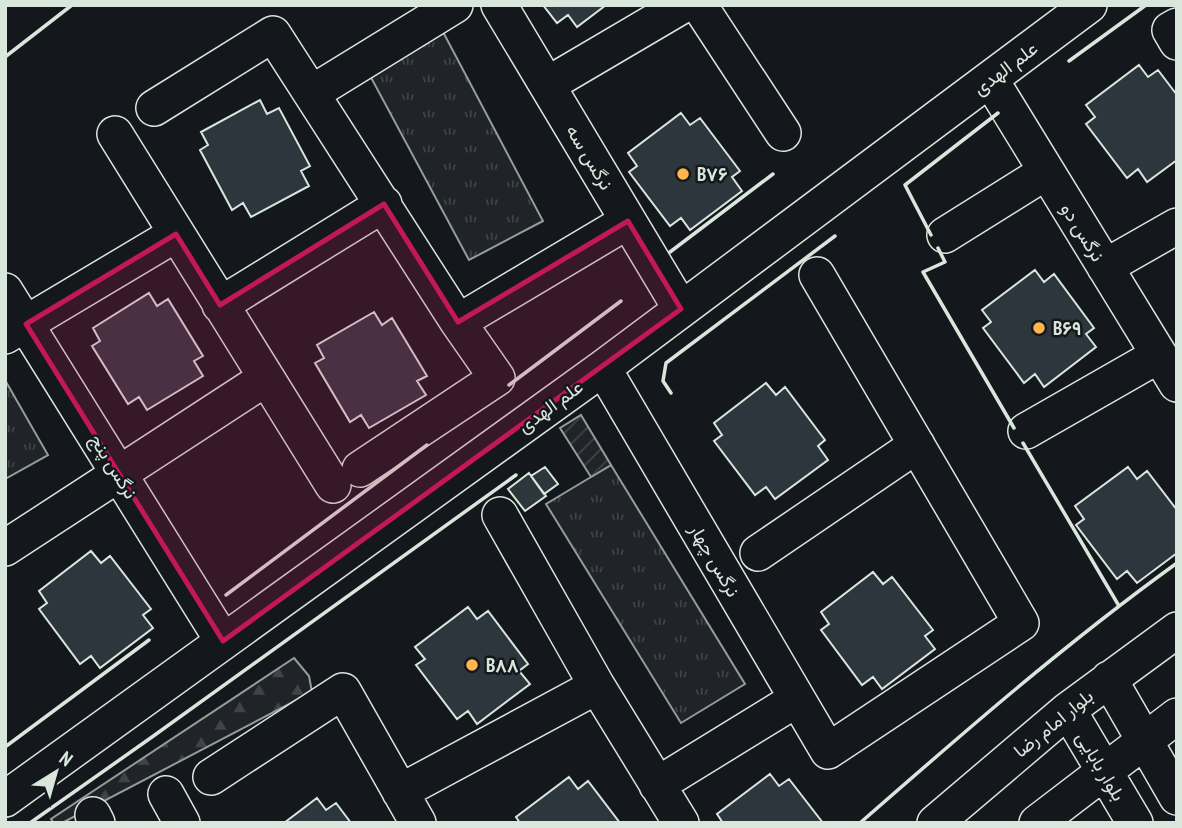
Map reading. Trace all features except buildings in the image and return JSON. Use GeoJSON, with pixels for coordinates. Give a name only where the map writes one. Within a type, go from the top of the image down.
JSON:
{"type":"FeatureCollection","features":[{"type":"Feature","properties":{"kind":"street"},"geometry":{"type":"LineString","coordinates":[[312,93],[455,5]]}},
{"type":"Feature","properties":{"kind":"street","name":"نرگس سه"},"geometry":{"type":"LineString","coordinates":[[499,5],[681,309]]}},
{"type":"Feature","properties":{"kind":"street"},"geometry":{"type":"LineString","coordinates":[[547,85],[683,5]]}},
{"type":"Feature","properties":{"kind":"street"},"geometry":{"type":"LineString","coordinates":[[699,5],[783,133]]}},
{"type":"Feature","properties":{"kind":"street","name":"علم الهدی"},"geometry":{"type":"LineString","coordinates":[[5,799],[603,368],[1089,5]]}},
{"type":"Feature","properties":{"kind":"street"},"geometry":{"type":"LineString","coordinates":[[1177,26],[1170,30],[1177,42]]}},
{"type":"Feature","properties":{"kind":"street"},"geometry":{"type":"LineString","coordinates":[[115,134],[266,378],[347,477],[497,378],[458,322],[273,34],[154,108]]}},
{"type":"Feature","properties":{"kind":"street","name":"نرگس دو"},"geometry":{"type":"LineString","coordinates":[[990,79],[1168,370]]}},
{"type":"Feature","properties":{"kind":"street"},"geometry":{"type":"LineString","coordinates":[[945,235],[1046,172]]}},
{"type":"Feature","properties":{"kind":"street"},"geometry":{"type":"LineString","coordinates":[[220,306],[384,204]]}},
{"type":"Feature","properties":{"kind":"street"},"geometry":{"type":"LineString","coordinates":[[458,322],[628,221]]}},
{"type":"Feature","properties":{"kind":"street"},"geometry":{"type":"LineString","coordinates":[[1105,267],[1177,226]]}},
{"type":"Feature","properties":{"kind":"street"},"geometry":{"type":"LineString","coordinates":[[15,330],[176,234]]}},
{"type":"Feature","properties":{"kind":"street"},"geometry":{"type":"LineString","coordinates":[[758,553],[917,445],[817,275]]}},
{"type":"Feature","properties":{"kind":"street","name":"نرگس پنج"},"geometry":{"type":"LineString","coordinates":[[5,291],[15,330],[119,474],[223,641]]}},
{"type":"Feature","properties":{"kind":"street","name":"نرگس چهار"},"geometry":{"type":"LineString","coordinates":[[603,368],[828,751],[1021,623],[917,445]]}},
{"type":"Feature","properties":{"kind":"street"},"geometry":{"type":"LineString","coordinates":[[1026,432],[1168,370]]}},
{"type":"Feature","properties":{"kind":"street"},"geometry":{"type":"LineString","coordinates":[[5,548],[266,378]]}},
{"type":"Feature","properties":{"kind":"street"},"geometry":{"type":"LineString","coordinates":[[500,515],[597,686],[681,823]]}},
{"type":"Feature","properties":{"kind":"street","name":"بلوار امام رضا"},"geometry":{"type":"LineString","coordinates":[[934,823],[1068,710],[1177,630]]}},
{"type":"Feature","properties":{"kind":"street"},"geometry":{"type":"LineString","coordinates":[[1109,679],[1177,797]]}},
{"type":"Feature","properties":{"kind":"street"},"geometry":{"type":"LineString","coordinates":[[400,792],[597,686]]}},
{"type":"Feature","properties":{"kind":"street"},"geometry":{"type":"LineString","coordinates":[[211,776],[342,691],[418,823]]}},
{"type":"Feature","properties":{"kind":"street"},"geometry":{"type":"LineString","coordinates":[[657,785],[797,699]]}},
{"type":"Feature","properties":{"kind":"street","name":"بلوار بابایی"},"geometry":{"type":"LineString","coordinates":[[1068,710],[1135,823]]}},
{"type":"Feature","properties":{"kind":"street"},"geometry":{"type":"LineString","coordinates":[[1037,823],[1177,716]]}},
{"type":"Feature","properties":{"kind":"highlighted area"},"geometry":{"type":"Polygon","coordinates":[[[384,204],[458,322],[628,221],[681,309],[223,641],[26,324],[176,234],[220,305],[384,204]]]}},
{"type":"Feature","properties":{"kind":"green space"},"geometry":{"type":"Polygon","coordinates":[[[442,30],[543,221],[469,260],[367,70],[442,30]]]}},
{"type":"Feature","properties":{"kind":"green space"},"geometry":{"type":"Polygon","coordinates":[[[5,380],[48,455],[5,479],[5,380]]]}},
{"type":"Feature","properties":{"kind":"green space"},"geometry":{"type":"Polygon","coordinates":[[[581,415],[611,465],[591,477],[560,428],[581,415]]]}},
{"type":"Feature","properties":{"kind":"green space"},"geometry":{"type":"Polygon","coordinates":[[[611,465],[745,684],[681,723],[546,504],[611,465]]]}},
{"type":"Feature","properties":{"kind":"green space"},"geometry":{"type":"Polygon","coordinates":[[[294,658],[309,676],[312,692],[62,823],[54,823],[51,819],[294,658]]]}},
{"type":"Feature","properties":{"kind":"wall"},"geometry":{"type":"LineString","coordinates":[[5,57],[72,5]]}},
{"type":"Feature","properties":{"kind":"wall"},"geometry":{"type":"LineString","coordinates":[[1069,61],[1146,5]]}},
{"type":"Feature","properties":{"kind":"wall"},"geometry":{"type":"LineString","coordinates":[[931,235],[905,185],[998,113]]}},
{"type":"Feature","properties":{"kind":"wall"},"geometry":{"type":"LineString","coordinates":[[670,252],[773,174]]}},
{"type":"Feature","properties":{"kind":"wall"},"geometry":{"type":"LineString","coordinates":[[671,393],[663,381],[666,363],[835,236]]}},
{"type":"Feature","properties":{"kind":"wall"},"geometry":{"type":"LineString","coordinates":[[938,248],[945,262],[923,272],[1014,428]]}},
{"type":"Feature","properties":{"kind":"wall"},"geometry":{"type":"LineString","coordinates":[[509,385],[621,301]]}},
{"type":"Feature","properties":{"kind":"wall"},"geometry":{"type":"LineString","coordinates":[[1023,443],[1119,606]]}},
{"type":"Feature","properties":{"kind":"wall"},"geometry":{"type":"LineString","coordinates":[[226,595],[427,445]]}},
{"type":"Feature","properties":{"kind":"wall"},"geometry":{"type":"LineString","coordinates":[[30,823],[516,475]]}},
{"type":"Feature","properties":{"kind":"wall"},"geometry":{"type":"LineString","coordinates":[[860,823],[1055,657],[1177,563]]}},
{"type":"Feature","properties":{"kind":"wall"},"geometry":{"type":"LineString","coordinates":[[5,747],[149,640]]}},
{"type":"Feature","properties":{"kind":"place","name":"B۷۶"},"geometry":{"type":"Point","coordinates":[683,174]}},
{"type":"Feature","properties":{"kind":"place","name":"B۶۹"},"geometry":{"type":"Point","coordinates":[1039,328]}},
{"type":"Feature","properties":{"kind":"place","name":"B۸۸"},"geometry":{"type":"Point","coordinates":[472,665]}}]}
